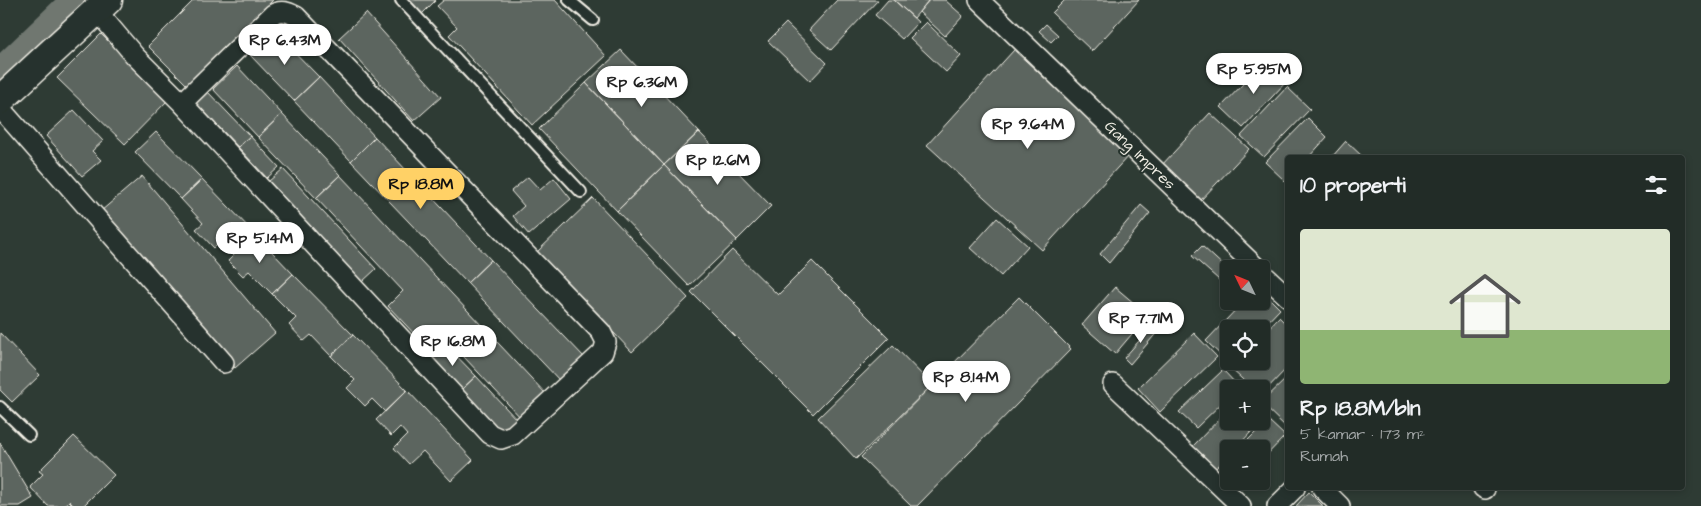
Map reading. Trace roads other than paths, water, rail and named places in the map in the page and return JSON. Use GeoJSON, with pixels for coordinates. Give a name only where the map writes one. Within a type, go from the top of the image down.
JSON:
{"type":"FeatureCollection","features":[{"type":"Feature","properties":{"kind":"main road"},"geometry":{"type":"LineString","coordinates":[[0,100],[102,6]]}},
{"type":"Feature","properties":{"kind":"street","name":"Gang Impres"},"geometry":{"type":"LineString","coordinates":[[979,0],[1249,260]]}},
{"type":"Feature","properties":{"kind":"street"},"geometry":{"type":"LineString","coordinates":[[102,6],[136,56],[495,437],[501,439],[513,435],[604,352],[606,342],[601,332],[296,16],[290,12],[277,11],[273,14],[182,103]]}},
{"type":"Feature","properties":{"kind":"street"},"geometry":{"type":"LineString","coordinates":[[0,108],[224,364]]}},
{"type":"Feature","properties":{"kind":"street"},"geometry":{"type":"LineString","coordinates":[[1270,281],[1285,295]]}},
{"type":"Feature","properties":{"kind":"street"},"geometry":{"type":"LineString","coordinates":[[1113,384],[1241,506]]}},
{"type":"Feature","properties":{"kind":"street"},"geometry":{"type":"LineString","coordinates":[[1277,506],[1293,490]]}},
{"type":"Feature","properties":{"kind":"street"},"geometry":{"type":"LineString","coordinates":[[1324,490],[1340,506]]}},
{"type":"Feature","properties":{"kind":"lane"},"geometry":{"type":"LineString","coordinates":[[401,0],[581,192]]}},
{"type":"Feature","properties":{"kind":"lane"},"geometry":{"type":"LineString","coordinates":[[569,0],[593,20]]}},
{"type":"Feature","properties":{"kind":"lane"},"geometry":{"type":"LineString","coordinates":[[0,407],[29,435]]}},
{"type":"Feature","properties":{"kind":"waterway"},"geometry":{"type":"LineString","coordinates":[[0,70],[73,0]]}}]}
